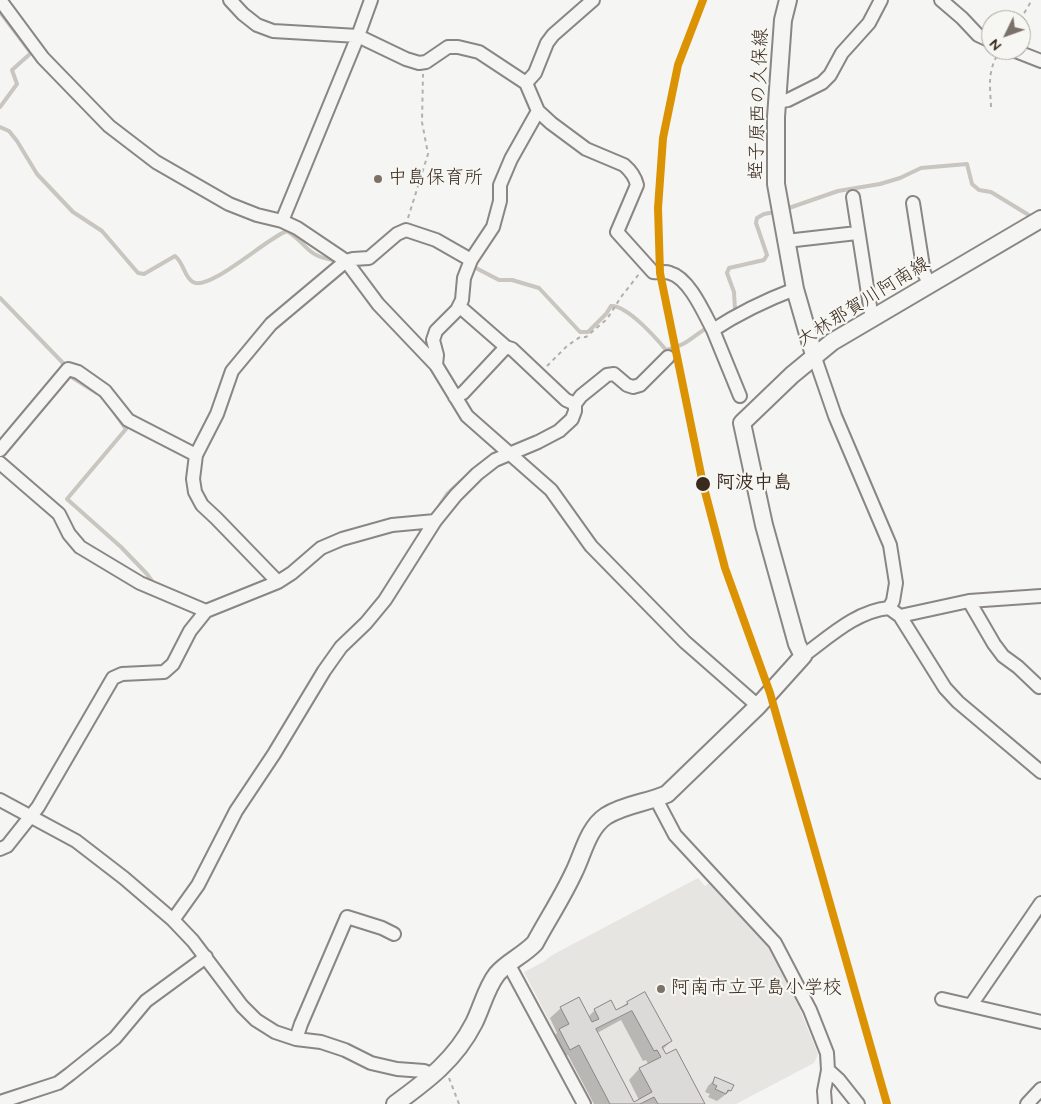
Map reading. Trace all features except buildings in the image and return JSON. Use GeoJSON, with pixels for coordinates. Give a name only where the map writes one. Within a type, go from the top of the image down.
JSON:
{"type":"FeatureCollection","features":[{"type":"Feature","properties":{"kind":"main road","name":"蛭子原西の久保線"},"geometry":{"type":"LineString","coordinates":[[788,0],[783,20],[777,102],[776,184],[794,289],[814,356]]}},
{"type":"Feature","properties":{"kind":"main road","name":"大林那賀川阿南線"},"geometry":{"type":"LineString","coordinates":[[803,656],[797,644],[764,525],[742,423],[814,356],[832,342],[1041,219]]}},
{"type":"Feature","properties":{"kind":"main road"},"geometry":{"type":"LineString","coordinates":[[395,1104],[439,1070],[457,1052],[474,1023],[489,987],[498,974],[529,950],[535,943],[575,872],[594,828],[604,817],[622,807],[656,799],[667,794],[758,706],[803,656]]}},
{"type":"Feature","properties":{"kind":"street"},"geometry":{"type":"LineString","coordinates":[[0,0],[43,58],[109,126],[156,162],[228,204],[257,215],[282,221],[297,228],[346,262],[378,304],[436,365],[467,416],[551,490],[592,546],[685,642],[758,706]]}},
{"type":"Feature","properties":{"kind":"street"},"geometry":{"type":"LineString","coordinates":[[230,0],[257,25],[273,31],[358,36],[406,59],[419,63],[426,62],[448,46],[458,47],[478,52],[526,83],[538,111],[586,149],[624,165],[635,178],[637,185],[617,232],[654,272],[668,272],[679,277],[692,292],[711,327],[740,396]]}},
{"type":"Feature","properties":{"kind":"street"},"geometry":{"type":"LineString","coordinates":[[282,221],[371,0]]}},
{"type":"Feature","properties":{"kind":"street"},"geometry":{"type":"LineString","coordinates":[[526,83],[535,73],[547,43],[553,35],[594,0]]}},
{"type":"Feature","properties":{"kind":"street"},"geometry":{"type":"LineString","coordinates":[[777,102],[788,100],[822,83],[830,75],[842,53],[869,23],[881,0]]}},
{"type":"Feature","properties":{"kind":"street"},"geometry":{"type":"LineString","coordinates":[[941,0],[981,36]]}},
{"type":"Feature","properties":{"kind":"street"},"geometry":{"type":"LineString","coordinates":[[436,365],[437,355],[433,340],[436,331],[459,306],[462,300],[464,278],[471,260],[493,227],[500,201],[500,185],[511,159],[538,111]]}},
{"type":"Feature","properties":{"kind":"street"},"geometry":{"type":"LineString","coordinates":[[853,197],[857,233],[872,319]]}},
{"type":"Feature","properties":{"kind":"street"},"geometry":{"type":"LineString","coordinates":[[913,203],[924,273],[930,285]]}},
{"type":"Feature","properties":{"kind":"street"},"geometry":{"type":"LineString","coordinates":[[276,579],[202,505],[195,492],[193,479],[196,455],[217,414],[232,371],[271,324],[346,262],[353,259],[370,258],[397,234],[406,230],[436,240],[471,260]]}},
{"type":"Feature","properties":{"kind":"street"},"geometry":{"type":"LineString","coordinates":[[786,241],[857,233]]}},
{"type":"Feature","properties":{"kind":"street"},"geometry":{"type":"LineString","coordinates":[[711,327],[772,297],[794,289]]}},
{"type":"Feature","properties":{"kind":"street"},"geometry":{"type":"LineString","coordinates":[[173,920],[198,885],[236,811],[274,754],[324,671],[341,647],[366,623],[385,600],[435,520],[477,474],[495,460],[559,431],[572,419],[575,411],[571,402],[512,349],[459,306]]}},
{"type":"Feature","properties":{"kind":"street"},"geometry":{"type":"LineString","coordinates":[[455,397],[463,394],[506,346]]}},
{"type":"Feature","properties":{"kind":"street"},"geometry":{"type":"LineString","coordinates":[[814,356],[835,416],[890,546],[896,583],[893,601],[889,608]]}},
{"type":"Feature","properties":{"kind":"street"},"geometry":{"type":"LineString","coordinates":[[571,402],[607,375],[614,374],[633,387],[640,385],[668,357]]}},
{"type":"Feature","properties":{"kind":"street"},"geometry":{"type":"LineString","coordinates":[[0,450],[68,369],[78,372],[105,391],[128,420],[196,455]]}},
{"type":"Feature","properties":{"kind":"street"},"geometry":{"type":"LineString","coordinates":[[0,463],[59,514],[69,534],[80,547],[140,583],[206,611]]}},
{"type":"Feature","properties":{"kind":"street"},"geometry":{"type":"LineString","coordinates":[[0,849],[7,846],[38,807],[113,678],[122,674],[164,672],[173,664],[190,631],[206,611],[292,573],[321,548],[342,539],[392,525],[435,520]]}},
{"type":"Feature","properties":{"kind":"street"},"geometry":{"type":"LineString","coordinates":[[900,616],[969,601],[1041,597]]}},
{"type":"Feature","properties":{"kind":"street"},"geometry":{"type":"LineString","coordinates":[[969,601],[1003,656],[1039,687],[1041,686]]}},
{"type":"Feature","properties":{"kind":"street"},"geometry":{"type":"LineString","coordinates":[[803,656],[852,620],[879,609],[889,608],[900,616],[945,688],[958,702],[1041,772]]}},
{"type":"Feature","properties":{"kind":"street"},"geometry":{"type":"LineString","coordinates":[[656,799],[675,835],[775,943],[810,1010],[828,1053],[828,1070],[824,1091],[825,1104]]}},
{"type":"Feature","properties":{"kind":"street"},"geometry":{"type":"LineString","coordinates":[[0,800],[76,841],[124,878],[173,920],[206,957],[242,1006],[256,1020],[275,1032],[296,1039],[321,1042],[345,1050],[371,1063],[397,1069],[439,1070]]}},
{"type":"Feature","properties":{"kind":"street"},"geometry":{"type":"LineString","coordinates":[[971,1005],[1041,903]]}},
{"type":"Feature","properties":{"kind":"street"},"geometry":{"type":"LineString","coordinates":[[296,1039],[300,1024],[347,918],[382,928],[394,934]]}},
{"type":"Feature","properties":{"kind":"street"},"geometry":{"type":"LineString","coordinates":[[0,1102],[58,1083],[105,1047],[146,1001],[206,957]]}},
{"type":"Feature","properties":{"kind":"street"},"geometry":{"type":"LineString","coordinates":[[509,964],[584,1104]]}},
{"type":"Feature","properties":{"kind":"street"},"geometry":{"type":"LineString","coordinates":[[942,999],[1039,1018]]}},
{"type":"Feature","properties":{"kind":"street"},"geometry":{"type":"LineString","coordinates":[[828,1070],[839,1080],[858,1104]]}},
{"type":"Feature","properties":{"kind":"street"},"geometry":{"type":"LineString","coordinates":[[1027,1104],[1041,1089]]}},
{"type":"Feature","properties":{"kind":"path"},"geometry":{"type":"LineString","coordinates":[[991,107],[989,76],[994,60]]}},
{"type":"Feature","properties":{"kind":"path"},"geometry":{"type":"LineString","coordinates":[[406,230],[410,207],[428,154],[422,122],[423,71],[426,62]]}},
{"type":"Feature","properties":{"kind":"path"},"geometry":{"type":"LineString","coordinates":[[539,375],[567,346],[580,337],[586,337],[607,319],[632,282],[647,265]]}},
{"type":"Feature","properties":{"kind":"path"},"geometry":{"type":"LineString","coordinates":[[439,1070],[459,1104]]}},
{"type":"Feature","properties":{"kind":"shaded area","name":"阿南市立平島小学校"},"geometry":{"type":"Polygon","coordinates":[[[698,878],[705,886],[711,881],[770,949],[799,1007],[818,1054],[814,1063],[736,1104],[592,1104],[524,972],[554,954],[698,878]]]}},
{"type":"Feature","properties":{"kind":"waterway"},"geometry":{"type":"LineString","coordinates":[[0,12],[31,53],[12,70],[17,84],[0,107]]}},
{"type":"Feature","properties":{"kind":"waterway"},"geometry":{"type":"LineString","coordinates":[[0,127],[9,131],[17,141],[37,174],[73,212],[102,231],[138,273],[144,274],[175,256],[190,280],[201,283],[225,272],[278,235],[287,231],[317,256],[333,260]]}},
{"type":"Feature","properties":{"kind":"waterway"},"geometry":{"type":"LineString","coordinates":[[786,209],[838,191],[880,184],[900,178],[921,168],[967,164],[972,184],[979,190],[991,192],[1032,217]]}},
{"type":"Feature","properties":{"kind":"waterway"},"geometry":{"type":"LineString","coordinates":[[731,312],[735,310],[734,292],[727,273],[729,268],[764,260],[767,255],[756,223],[757,218],[764,214],[775,212]]}},
{"type":"Feature","properties":{"kind":"waterway"},"geometry":{"type":"LineString","coordinates":[[474,267],[499,280],[512,280],[539,288],[580,332],[588,332],[606,314],[611,306],[618,307],[641,323],[666,350]]}},
{"type":"Feature","properties":{"kind":"waterway"},"geometry":{"type":"LineString","coordinates":[[0,298],[63,363]]}},
{"type":"Feature","properties":{"kind":"waterway"},"geometry":{"type":"LineString","coordinates":[[662,355],[666,350],[684,344],[708,327]]}},
{"type":"Feature","properties":{"kind":"waterway"},"geometry":{"type":"LineString","coordinates":[[73,378],[97,393]]}},
{"type":"Feature","properties":{"kind":"waterway"},"geometry":{"type":"LineString","coordinates":[[112,409],[126,429],[67,499],[121,547],[154,584]]}},
{"type":"Feature","properties":{"kind":"waterway"},"geometry":{"type":"LineString","coordinates":[[436,511],[447,494],[469,474]]}},
{"type":"Feature","properties":{"kind":"transit line"},"geometry":{"type":"LineString","coordinates":[[703,0],[678,65],[663,138],[658,208],[660,273],[703,484],[725,568],[770,693],[887,1104]]}},
{"type":"Feature","properties":{"kind":"place","name":"中島保育所"},"geometry":{"type":"Point","coordinates":[378,179]}},
{"type":"Feature","properties":{"kind":"place","name":"阿波中島"},"geometry":{"type":"Point","coordinates":[703,484]}},
{"type":"Feature","properties":{"kind":"place","name":"阿南市立平島小学校"},"geometry":{"type":"Point","coordinates":[661,989]}}]}
